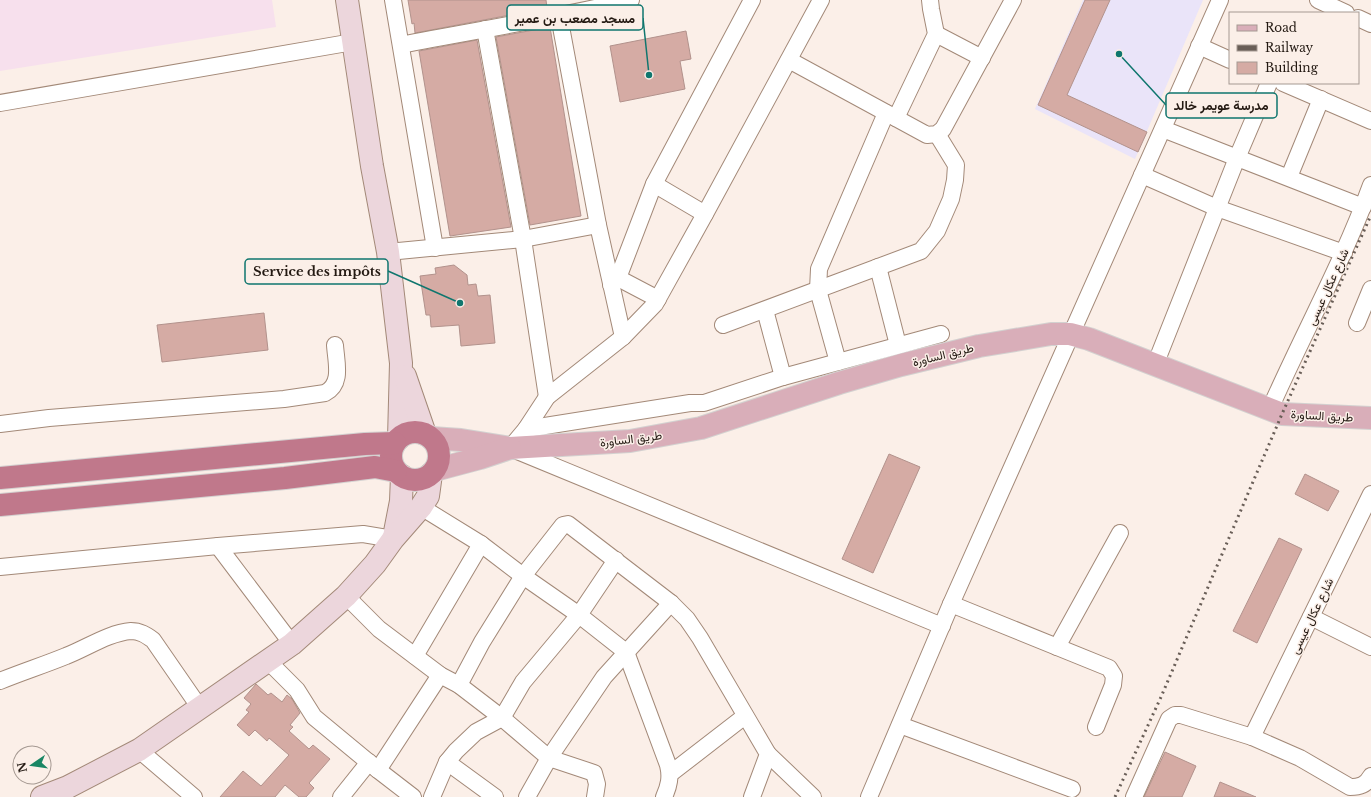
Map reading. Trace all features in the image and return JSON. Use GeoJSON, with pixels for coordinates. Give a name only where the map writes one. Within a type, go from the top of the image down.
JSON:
{"type":"FeatureCollection","features":[{"type":"Feature","properties":{"kind":"highway"},"geometry":{"type":"LineString","coordinates":[[0,478],[365,444],[397,440],[411,432],[418,432],[428,436],[436,444],[439,457],[438,464],[433,472],[424,478],[417,480],[409,479],[399,474],[375,467],[285,478],[0,505]]}},
{"type":"Feature","properties":{"kind":"highway"},"geometry":{"type":"LineString","coordinates":[[397,440],[392,450],[391,457],[392,465],[399,474]]}},
{"type":"Feature","properties":{"kind":"main road","name":"طريق الساورة"},"geometry":{"type":"LineString","coordinates":[[510,448],[630,441],[701,428],[839,383],[915,362],[979,346],[1051,334],[1070,334],[1089,339],[1282,414],[1297,416],[1371,418]]}},
{"type":"Feature","properties":{"kind":"main road"},"geometry":{"type":"LineString","coordinates":[[428,436],[510,448]]}},
{"type":"Feature","properties":{"kind":"main road"},"geometry":{"type":"LineString","coordinates":[[433,472],[510,448]]}},
{"type":"Feature","properties":{"kind":"street"},"geometry":{"type":"LineString","coordinates":[[347,0],[372,166],[388,252],[401,362],[397,440]]}},
{"type":"Feature","properties":{"kind":"street"},"geometry":{"type":"LineString","coordinates":[[393,0],[435,248]]}},
{"type":"Feature","properties":{"kind":"street"},"geometry":{"type":"LineString","coordinates":[[401,45],[558,16],[602,3],[631,0]]}},
{"type":"Feature","properties":{"kind":"street"},"geometry":{"type":"LineString","coordinates":[[614,281],[654,184],[752,0]]}},
{"type":"Feature","properties":{"kind":"street"},"geometry":{"type":"LineString","coordinates":[[821,0],[706,214],[658,299],[623,337],[548,397],[526,429],[510,448],[942,626]]}},
{"type":"Feature","properties":{"kind":"street"},"geometry":{"type":"LineString","coordinates":[[838,362],[818,290],[819,269],[891,115],[936,34],[930,9],[930,0]]}},
{"type":"Feature","properties":{"kind":"street"},"geometry":{"type":"LineString","coordinates":[[789,60],[927,135],[937,134],[943,129],[1013,0]]}},
{"type":"Feature","properties":{"kind":"street"},"geometry":{"type":"LineString","coordinates":[[869,797],[951,604],[1220,0]]}},
{"type":"Feature","properties":{"kind":"street"},"geometry":{"type":"LineString","coordinates":[[1318,0],[1344,12]]}},
{"type":"Feature","properties":{"kind":"street"},"geometry":{"type":"LineString","coordinates":[[558,16],[598,225],[614,281],[623,337]]}},
{"type":"Feature","properties":{"kind":"street"},"geometry":{"type":"LineString","coordinates":[[1359,18],[1371,24]]}},
{"type":"Feature","properties":{"kind":"street"},"geometry":{"type":"LineString","coordinates":[[485,29],[523,239],[548,397]]}},
{"type":"Feature","properties":{"kind":"street"},"geometry":{"type":"LineString","coordinates":[[936,34],[982,58]]}},
{"type":"Feature","properties":{"kind":"street"},"geometry":{"type":"LineString","coordinates":[[0,103],[353,42]]}},
{"type":"Feature","properties":{"kind":"street"},"geometry":{"type":"LineString","coordinates":[[1199,46],[1229,60]]}},
{"type":"Feature","properties":{"kind":"street"},"geometry":{"type":"LineString","coordinates":[[1155,365],[1237,158],[1269,84]]}},
{"type":"Feature","properties":{"kind":"street"},"geometry":{"type":"LineString","coordinates":[[1285,84],[1371,121]]}},
{"type":"Feature","properties":{"kind":"street"},"geometry":{"type":"LineString","coordinates":[[1289,177],[1321,99]]}},
{"type":"Feature","properties":{"kind":"street"},"geometry":{"type":"LineString","coordinates":[[1163,129],[1363,207]]}},
{"type":"Feature","properties":{"kind":"street"},"geometry":{"type":"LineString","coordinates":[[723,325],[921,251],[937,231],[951,199],[955,180],[956,165],[937,134]]}},
{"type":"Feature","properties":{"kind":"street"},"geometry":{"type":"LineString","coordinates":[[1142,175],[1217,208],[1344,253]]}},
{"type":"Feature","properties":{"kind":"street"},"geometry":{"type":"LineString","coordinates":[[654,184],[706,214]]}},
{"type":"Feature","properties":{"kind":"street","name":"شارع عكال عيسى"},"geometry":{"type":"LineString","coordinates":[[1270,409],[1296,349],[1311,324],[1344,253],[1371,185]]}},
{"type":"Feature","properties":{"kind":"street"},"geometry":{"type":"LineString","coordinates":[[388,252],[523,239],[598,225]]}},
{"type":"Feature","properties":{"kind":"street"},"geometry":{"type":"LineString","coordinates":[[878,267],[898,346]]}},
{"type":"Feature","properties":{"kind":"street"},"geometry":{"type":"LineString","coordinates":[[614,281],[658,299]]}},
{"type":"Feature","properties":{"kind":"street"},"geometry":{"type":"LineString","coordinates":[[1357,323],[1371,289]]}},
{"type":"Feature","properties":{"kind":"street"},"geometry":{"type":"LineString","coordinates":[[765,310],[783,377]]}},
{"type":"Feature","properties":{"kind":"street"},"geometry":{"type":"LineString","coordinates":[[526,429],[690,403],[704,403],[783,377],[941,334]]}},
{"type":"Feature","properties":{"kind":"street"},"geometry":{"type":"LineString","coordinates":[[0,424],[49,418],[284,399],[325,394],[330,391],[338,378],[335,345]]}},
{"type":"Feature","properties":{"kind":"street"},"geometry":{"type":"LineString","coordinates":[[401,362],[428,436]]}},
{"type":"Feature","properties":{"kind":"street"},"geometry":{"type":"LineString","coordinates":[[42,797],[68,787],[139,750],[292,644],[346,596],[375,564],[393,539],[421,507],[428,496],[433,472]]}},
{"type":"Feature","properties":{"kind":"street"},"geometry":{"type":"LineString","coordinates":[[393,539],[401,502],[399,474]]}},
{"type":"Feature","properties":{"kind":"street","name":"شارع عكال عيسى"},"geometry":{"type":"LineString","coordinates":[[1252,737],[1371,494]]}},
{"type":"Feature","properties":{"kind":"street"},"geometry":{"type":"LineString","coordinates":[[421,507],[480,544],[579,615],[626,652],[670,774],[669,786],[664,797]]}},
{"type":"Feature","properties":{"kind":"street"},"geometry":{"type":"LineString","coordinates":[[459,685],[482,642],[523,576],[563,525],[566,524],[616,560],[671,603],[687,619],[700,638],[768,754],[812,797]]}},
{"type":"Feature","properties":{"kind":"street"},"geometry":{"type":"LineString","coordinates":[[1056,647],[1120,533]]}},
{"type":"Feature","properties":{"kind":"street"},"geometry":{"type":"LineString","coordinates":[[0,567],[363,534],[393,539]]}},
{"type":"Feature","properties":{"kind":"street"},"geometry":{"type":"LineString","coordinates":[[415,656],[480,544]]}},
{"type":"Feature","properties":{"kind":"street"},"geometry":{"type":"LineString","coordinates":[[218,546],[292,644]]}},
{"type":"Feature","properties":{"kind":"street"},"geometry":{"type":"LineString","coordinates":[[432,797],[447,762],[456,750],[476,732],[502,718],[523,682],[579,615],[616,560]]}},
{"type":"Feature","properties":{"kind":"street"},"geometry":{"type":"LineString","coordinates":[[346,596],[379,629],[440,675],[459,685],[502,718],[549,758],[594,773],[597,784],[596,797]]}},
{"type":"Feature","properties":{"kind":"street"},"geometry":{"type":"LineString","coordinates":[[527,797],[549,758],[604,677],[671,603]]}},
{"type":"Feature","properties":{"kind":"street"},"geometry":{"type":"LineString","coordinates":[[951,604],[1108,668],[1114,676],[1113,685],[1096,727]]}},
{"type":"Feature","properties":{"kind":"street"},"geometry":{"type":"LineString","coordinates":[[1311,617],[1371,647]]}},
{"type":"Feature","properties":{"kind":"street"},"geometry":{"type":"LineString","coordinates":[[0,681],[67,656],[103,639],[124,632],[133,631],[144,633],[153,640],[200,708]]}},
{"type":"Feature","properties":{"kind":"street"},"geometry":{"type":"LineString","coordinates":[[268,661],[296,690],[314,717],[413,797]]}},
{"type":"Feature","properties":{"kind":"street"},"geometry":{"type":"LineString","coordinates":[[341,797],[373,766],[440,675]]}},
{"type":"Feature","properties":{"kind":"street"},"geometry":{"type":"LineString","coordinates":[[1134,797],[1169,719],[1176,715],[1181,715],[1252,737],[1300,758],[1350,787],[1357,787],[1364,784],[1371,776]]}},
{"type":"Feature","properties":{"kind":"street"},"geometry":{"type":"LineString","coordinates":[[670,774],[745,716]]}},
{"type":"Feature","properties":{"kind":"street"},"geometry":{"type":"LineString","coordinates":[[900,725],[1072,789]]}},
{"type":"Feature","properties":{"kind":"street"},"geometry":{"type":"LineString","coordinates":[[139,750],[194,797]]}},
{"type":"Feature","properties":{"kind":"street"},"geometry":{"type":"LineString","coordinates":[[752,797],[768,754]]}},
{"type":"Feature","properties":{"kind":"street"},"geometry":{"type":"LineString","coordinates":[[447,762],[495,797]]}},
{"type":"Feature","properties":{"kind":"shaded area"},"geometry":{"type":"Polygon","coordinates":[[[0,0],[272,0],[276,27],[0,71],[0,0]]]}},
{"type":"Feature","properties":{"kind":"shaded area"},"geometry":{"type":"Polygon","coordinates":[[[1083,0],[1203,0],[1135,159],[1035,109],[1083,0]]]}},
{"type":"Feature","properties":{"kind":"building"},"geometry":{"type":"Polygon","coordinates":[[[408,0],[546,0],[547,8],[415,33],[408,0]]]}},
{"type":"Feature","properties":{"kind":"building"},"geometry":{"type":"Polygon","coordinates":[[[1085,0],[1110,0],[1067,95],[1147,132],[1138,152],[1038,105],[1085,0]]]}},
{"type":"Feature","properties":{"kind":"building"},"geometry":{"type":"Polygon","coordinates":[[[550,27],[581,216],[530,225],[496,37],[550,27]]]}},
{"type":"Feature","properties":{"kind":"building"},"geometry":{"type":"Polygon","coordinates":[[[686,31],[691,59],[680,61],[685,89],[620,102],[610,46],[686,31]]]}},
{"type":"Feature","properties":{"kind":"building"},"geometry":{"type":"Polygon","coordinates":[[[477,40],[511,227],[450,236],[419,51],[477,40]]]}},
{"type":"Feature","properties":{"kind":"building"},"geometry":{"type":"Polygon","coordinates":[[[454,265],[467,275],[468,285],[476,284],[478,296],[490,295],[495,343],[461,346],[459,325],[431,327],[430,315],[426,315],[420,276],[436,274],[435,268],[454,265]]]}},
{"type":"Feature","properties":{"kind":"building"},"geometry":{"type":"Polygon","coordinates":[[[264,313],[268,350],[162,362],[157,325],[264,313]]]}},
{"type":"Feature","properties":{"kind":"building"},"geometry":{"type":"Polygon","coordinates":[[[889,454],[920,467],[873,573],[842,559],[889,454]]]}},
{"type":"Feature","properties":{"kind":"building"},"geometry":{"type":"Polygon","coordinates":[[[1305,474],[1339,491],[1328,511],[1295,494],[1305,474]]]}},
{"type":"Feature","properties":{"kind":"building"},"geometry":{"type":"Polygon","coordinates":[[[1279,538],[1302,549],[1257,643],[1233,631],[1279,538]]]}},
{"type":"Feature","properties":{"kind":"building"},"geometry":{"type":"Polygon","coordinates":[[[256,684],[268,695],[271,693],[282,702],[287,695],[292,699],[300,713],[290,725],[293,727],[289,731],[309,749],[313,745],[330,759],[309,783],[314,788],[306,797],[299,797],[285,785],[275,797],[220,797],[243,771],[261,786],[289,755],[269,738],[267,741],[255,730],[249,736],[237,725],[249,712],[246,710],[251,704],[244,698],[256,684]]]}},
{"type":"Feature","properties":{"kind":"building"},"geometry":{"type":"Polygon","coordinates":[[[1165,752],[1196,766],[1182,797],[1144,797],[1165,752]]]}},
{"type":"Feature","properties":{"kind":"building"},"geometry":{"type":"Polygon","coordinates":[[[1220,782],[1256,797],[1214,797],[1220,782]]]}},
{"type":"Feature","properties":{"kind":"railway"},"geometry":{"type":"LineString","coordinates":[[1115,797],[1161,697],[1282,414],[1371,215]]}},
{"type":"Feature","properties":{"kind":"place","name":"مدرسة عويمر خالد"},"geometry":{"type":"Point","coordinates":[1119,54]}},
{"type":"Feature","properties":{"kind":"place","name":"مسجد مصعب بن عمير"},"geometry":{"type":"Point","coordinates":[649,75]}},
{"type":"Feature","properties":{"kind":"place","name":"Service des impôts"},"geometry":{"type":"Point","coordinates":[460,303]}}]}
